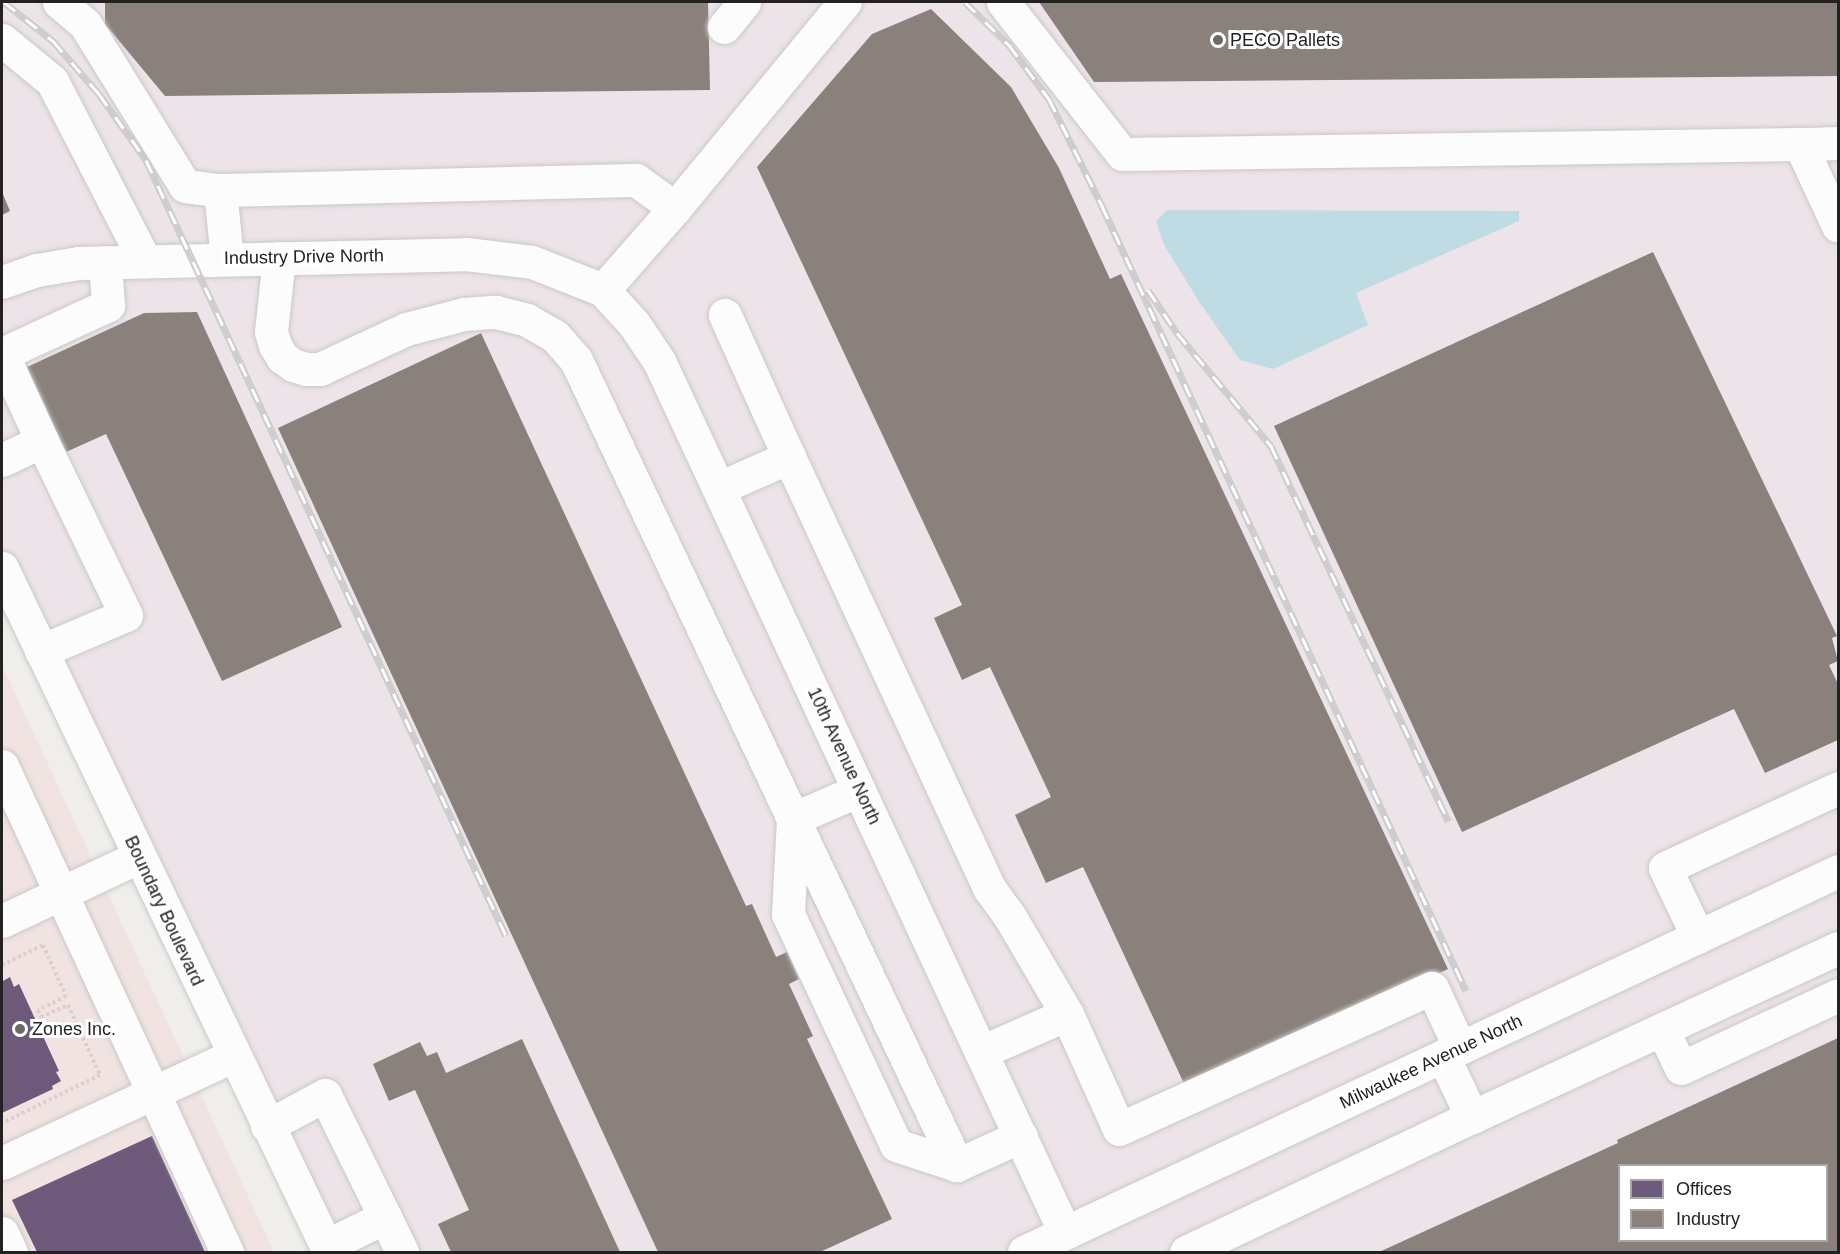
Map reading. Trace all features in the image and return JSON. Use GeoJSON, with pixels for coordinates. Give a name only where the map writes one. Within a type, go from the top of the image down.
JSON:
{"type":"FeatureCollection","features":[{"type":"Feature","properties":{"kind":"street"},"geometry":{"type":"LineString","coordinates":[[59,2],[82,13],[185,186],[220,190],[636,180],[675,208]]}},
{"type":"Feature","properties":{"kind":"street"},"geometry":{"type":"LineString","coordinates":[[1003,2],[1122,154],[1839,143]]}},
{"type":"Feature","properties":{"kind":"street"},"geometry":{"type":"LineString","coordinates":[[603,290],[675,208],[837,4]]}},
{"type":"Feature","properties":{"kind":"street"},"geometry":{"type":"LineString","coordinates":[[2,40],[52,81],[145,261]]}},
{"type":"Feature","properties":{"kind":"street"},"geometry":{"type":"LineString","coordinates":[[1800,144],[1839,226]]}},
{"type":"Feature","properties":{"kind":"street"},"geometry":{"type":"LineString","coordinates":[[220,190],[227,259]]}},
{"type":"Feature","properties":{"kind":"street","name":"Industry Drive North"},"geometry":{"type":"LineString","coordinates":[[2,282],[57,265],[105,262],[491,256],[551,268],[603,290]]}},
{"type":"Feature","properties":{"kind":"street"},"geometry":{"type":"LineString","coordinates":[[279,258],[271,332],[274,345],[282,357],[293,365],[306,369],[320,369],[333,365],[344,356],[406,329],[464,314],[496,312],[527,320],[555,336],[576,360],[957,1165]]}},
{"type":"Feature","properties":{"kind":"street"},"geometry":{"type":"LineString","coordinates":[[41,651],[126,615],[2,354],[108,305],[105,262]]}},
{"type":"Feature","properties":{"kind":"street","name":"10th Avenue North"},"geometry":{"type":"LineString","coordinates":[[603,290],[649,343],[719,488],[1065,1233]]}},
{"type":"Feature","properties":{"kind":"street"},"geometry":{"type":"LineString","coordinates":[[725,315],[988,888],[1010,916],[1067,1014],[1119,1129],[1432,988],[1472,1117]]}},
{"type":"Feature","properties":{"kind":"street"},"geometry":{"type":"LineString","coordinates":[[2,460],[42,441]]}},
{"type":"Feature","properties":{"kind":"street"},"geometry":{"type":"LineString","coordinates":[[719,488],[789,457]]}},
{"type":"Feature","properties":{"kind":"street","name":"Boundary Boulevard"},"geometry":{"type":"LineString","coordinates":[[2,568],[9,604],[41,651],[232,1056],[327,1249]]}},
{"type":"Feature","properties":{"kind":"street"},"geometry":{"type":"LineString","coordinates":[[2,766],[227,1252]]}},
{"type":"Feature","properties":{"kind":"street"},"geometry":{"type":"LineString","coordinates":[[1698,937],[1665,868],[1839,788]]}},
{"type":"Feature","properties":{"kind":"street"},"geometry":{"type":"LineString","coordinates":[[793,819],[860,790]]}},
{"type":"Feature","properties":{"kind":"street"},"geometry":{"type":"LineString","coordinates":[[793,819],[788,914],[896,1145],[957,1165],[1021,1136]]}},
{"type":"Feature","properties":{"kind":"street"},"geometry":{"type":"LineString","coordinates":[[2,921],[138,857]]}},
{"type":"Feature","properties":{"kind":"street","name":"Milwaukee Avenue North"},"geometry":{"type":"LineString","coordinates":[[1024,1252],[1839,871]]}},
{"type":"Feature","properties":{"kind":"street"},"geometry":{"type":"LineString","coordinates":[[1195,1250],[1472,1117],[1839,948]]}},
{"type":"Feature","properties":{"kind":"street"},"geometry":{"type":"LineString","coordinates":[[1662,1029],[1681,1068],[1839,995]]}},
{"type":"Feature","properties":{"kind":"street"},"geometry":{"type":"LineString","coordinates":[[981,1052],[1067,1014]]}},
{"type":"Feature","properties":{"kind":"street"},"geometry":{"type":"LineString","coordinates":[[2,1163],[232,1056]]}},
{"type":"Feature","properties":{"kind":"street"},"geometry":{"type":"LineString","coordinates":[[267,1126],[325,1095],[402,1252]]}},
{"type":"Feature","properties":{"kind":"street"},"geometry":{"type":"LineString","coordinates":[[327,1249],[385,1217]]}},
{"type":"Feature","properties":{"kind":"street"},"geometry":{"type":"LineString","coordinates":[[2,1233],[10,1252]]}},
{"type":"Feature","properties":{"kind":"path"},"geometry":{"type":"LineString","coordinates":[[2,965],[43,945],[66,996],[38,1010],[41,1017],[68,1005],[100,1075],[2,1123]]}},
{"type":"Feature","properties":{"kind":"shaded area"},"geometry":{"type":"Polygon","coordinates":[[[2,2],[1838,2],[1838,1252],[329,1252],[2,557],[2,2]]]}},
{"type":"Feature","properties":{"kind":"shaded area"},"geometry":{"type":"Polygon","coordinates":[[[2,665],[274,1252],[2,1252],[2,665]]]}},
{"type":"Feature","properties":{"kind":"water"},"geometry":{"type":"Polygon","coordinates":[[[1167,210],[1519,211],[1519,221],[1356,293],[1368,325],[1273,369],[1240,360],[1200,303],[1164,245],[1156,221],[1167,210]]]}},
{"type":"Feature","properties":{"kind":"building: Offices","name":"Zones Inc."},"geometry":{"type":"Polygon","coordinates":[[[2,977],[3,981],[10,977],[14,987],[19,984],[59,1071],[56,1072],[61,1081],[52,1086],[53,1089],[2,1113],[2,977]]]}},
{"type":"Feature","properties":{"kind":"building: Offices"},"geometry":{"type":"Polygon","coordinates":[[[152,1136],[205,1252],[37,1252],[12,1200],[152,1136]]]}},
{"type":"Feature","properties":{"kind":"building: Industry"},"geometry":{"type":"Polygon","coordinates":[[[105,2],[708,2],[710,90],[165,96],[105,24],[105,2]]]}},
{"type":"Feature","properties":{"kind":"building: Industry"},"geometry":{"type":"Polygon","coordinates":[[[1039,2],[1838,2],[1838,76],[1094,82],[1039,2]]]}},
{"type":"Feature","properties":{"kind":"building: Industry"},"geometry":{"type":"Polygon","coordinates":[[[931,9],[1011,87],[1059,168],[1110,279],[1121,274],[1448,969],[1187,1090],[1083,867],[1046,883],[1015,815],[1051,797],[990,667],[962,680],[934,618],[962,605],[757,167],[872,34],[931,9]]]}},
{"type":"Feature","properties":{"kind":"building: Industry"},"geometry":{"type":"Polygon","coordinates":[[[2,192],[10,211],[2,215],[2,192]]]}},
{"type":"Feature","properties":{"kind":"building: Industry"},"geometry":{"type":"Polygon","coordinates":[[[1653,252],[1837,636],[1832,638],[1838,661],[1829,665],[1838,684],[1838,740],[1765,773],[1734,709],[1462,832],[1274,426],[1653,252]]]}},
{"type":"Feature","properties":{"kind":"building: Industry"},"geometry":{"type":"Polygon","coordinates":[[[197,312],[342,627],[222,681],[106,434],[66,452],[27,367],[144,313],[197,312]]]}},
{"type":"Feature","properties":{"kind":"building: Industry"},"geometry":{"type":"Polygon","coordinates":[[[481,333],[746,906],[752,904],[776,957],[787,952],[799,979],[789,984],[813,1036],[807,1039],[892,1219],[820,1252],[658,1252],[278,428],[481,333]]]}},
{"type":"Feature","properties":{"kind":"building: Industry"},"geometry":{"type":"Polygon","coordinates":[[[1838,1038],[1838,1252],[1379,1252],[1618,1143],[1617,1140],[1838,1038]]]}},
{"type":"Feature","properties":{"kind":"building: Industry"},"geometry":{"type":"Polygon","coordinates":[[[522,1039],[620,1252],[451,1252],[438,1224],[469,1210],[415,1090],[389,1101],[373,1064],[420,1042],[427,1056],[437,1052],[446,1073],[522,1039]]]}},
{"type":"Feature","properties":{"kind":"railway"},"geometry":{"type":"LineString","coordinates":[[4,2],[53,41],[99,94],[146,160],[506,936]]}},
{"type":"Feature","properties":{"kind":"railway"},"geometry":{"type":"LineString","coordinates":[[965,2],[1009,45],[1049,99],[1102,206],[1466,991]]}},
{"type":"Feature","properties":{"kind":"railway"},"geometry":{"type":"LineString","coordinates":[[1148,290],[1177,333],[1271,446],[1448,821]]}},
{"type":"Feature","properties":{"kind":"place","name":"PECO Pallets"},"geometry":{"type":"Point","coordinates":[1218,40]}},
{"type":"Feature","properties":{"kind":"place","name":"Zones Inc."},"geometry":{"type":"Point","coordinates":[20,1029]}}]}
